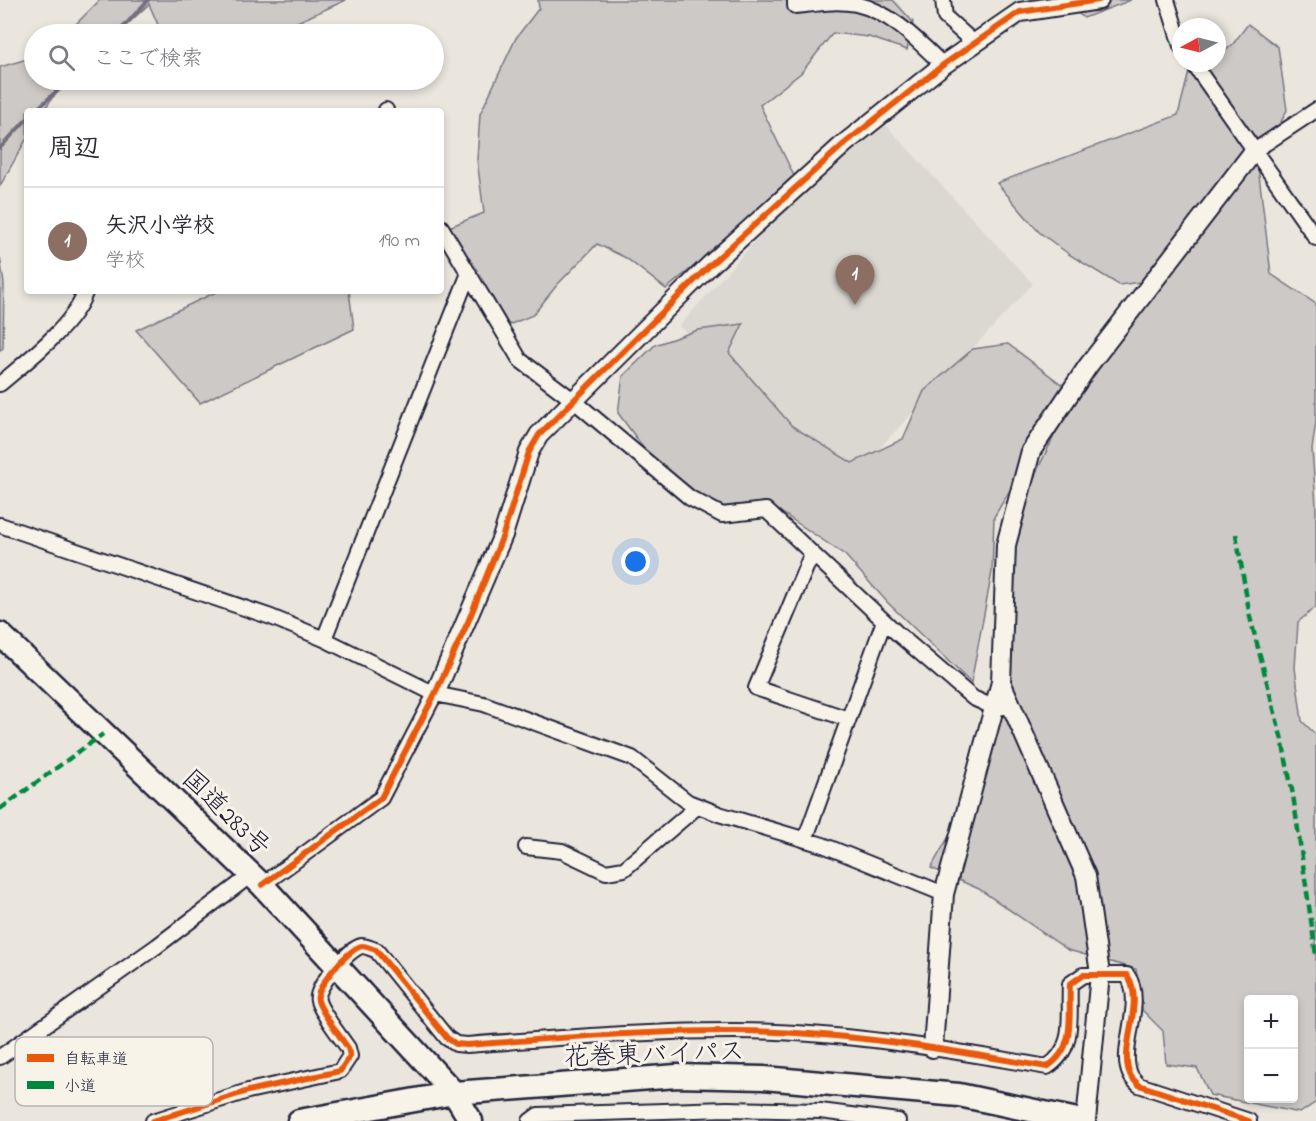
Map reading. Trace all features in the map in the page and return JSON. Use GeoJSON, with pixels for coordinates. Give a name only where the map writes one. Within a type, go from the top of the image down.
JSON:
{"type":"FeatureCollection","features":[{"type":"Feature","properties":{"kind":"main road","name":"国道283号"},"geometry":{"type":"LineString","coordinates":[[0,634],[256,880],[454,1093],[471,1121]]}},
{"type":"Feature","properties":{"kind":"main road","name":"花巻東バイパス"},"geometry":{"type":"LineString","coordinates":[[299,1121],[454,1093],[677,1076],[764,1078],[959,1095],[1084,1121]]}},
{"type":"Feature","properties":{"kind":"street"},"geometry":{"type":"LineString","coordinates":[[795,0],[795,6],[839,2],[877,12],[909,32],[943,65]]}},
{"type":"Feature","properties":{"kind":"street"},"geometry":{"type":"LineString","coordinates":[[944,0],[945,18],[974,42]]}},
{"type":"Feature","properties":{"kind":"street"},"geometry":{"type":"LineString","coordinates":[[28,1037],[157,946],[381,798],[435,694],[503,535],[529,452],[539,435],[709,266],[844,144],[974,42],[1020,12],[1099,0]]}},
{"type":"Feature","properties":{"kind":"street"},"geometry":{"type":"LineString","coordinates":[[1167,0],[1172,18]]}},
{"type":"Feature","properties":{"kind":"street"},"geometry":{"type":"LineString","coordinates":[[1199,72],[1316,238]]}},
{"type":"Feature","properties":{"kind":"street"},"geometry":{"type":"LineString","coordinates":[[1084,1121],[1100,975],[1086,876],[1003,707],[1001,682],[1006,545],[1031,451],[1088,366],[1254,152],[1316,110]]}},
{"type":"Feature","properties":{"kind":"street"},"geometry":{"type":"LineString","coordinates":[[444,232],[520,360],[573,400],[690,498],[722,515],[766,510],[884,621],[973,698],[1003,707]]}},
{"type":"Feature","properties":{"kind":"street"},"geometry":{"type":"LineString","coordinates":[[324,639],[469,273]]}},
{"type":"Feature","properties":{"kind":"street"},"geometry":{"type":"LineString","coordinates":[[0,384],[27,361],[80,308],[85,294]]}},
{"type":"Feature","properties":{"kind":"street"},"geometry":{"type":"LineString","coordinates":[[0,525],[271,616],[324,639],[435,694],[484,704],[632,758],[688,802],[805,840],[944,894]]}},
{"type":"Feature","properties":{"kind":"street"},"geometry":{"type":"LineString","coordinates":[[812,553],[756,688],[848,719]]}},
{"type":"Feature","properties":{"kind":"street"},"geometry":{"type":"LineString","coordinates":[[805,840],[884,621]]}},
{"type":"Feature","properties":{"kind":"street"},"geometry":{"type":"LineString","coordinates":[[933,1048],[944,894],[1003,707]]}},
{"type":"Feature","properties":{"kind":"street"},"geometry":{"type":"LineString","coordinates":[[526,846],[562,851],[606,872],[624,869],[698,806]]}},
{"type":"Feature","properties":{"kind":"street"},"geometry":{"type":"LineString","coordinates":[[213,1102],[249,1091],[340,1071],[350,1056],[348,1048],[318,1000],[318,989],[337,965],[355,949],[364,946],[376,950],[447,1038],[456,1044],[737,1031],[829,1036],[933,1048],[1047,1066],[1059,1059],[1068,1045],[1070,984],[1083,975],[1127,975],[1133,983],[1128,1063],[1130,1075],[1139,1085],[1249,1121]]}},
{"type":"Feature","properties":{"kind":"street"},"geometry":{"type":"LineString","coordinates":[[0,1057],[15,1046]]}},
{"type":"Feature","properties":{"kind":"street"},"geometry":{"type":"LineString","coordinates":[[153,1121],[201,1106]]}},
{"type":"Feature","properties":{"kind":"street"},"geometry":{"type":"LineString","coordinates":[[530,1121],[537,1115],[727,1109],[820,1111],[898,1121]]}},
{"type":"Feature","properties":{"kind":"shaded area"},"geometry":{"type":"Polygon","coordinates":[[[100,0],[346,0],[293,24],[158,24],[149,4],[128,24],[76,24],[100,0]]]}},
{"type":"Feature","properties":{"kind":"shaded area"},"geometry":{"type":"Polygon","coordinates":[[[538,0],[893,0],[913,22],[907,50],[869,37],[833,33],[801,73],[760,105],[797,182],[666,289],[626,258],[597,244],[557,285],[533,315],[499,329],[449,227],[484,213],[477,160],[480,114],[516,38],[539,8],[538,0]]]}},
{"type":"Feature","properties":{"kind":"shaded area"},"geometry":{"type":"Polygon","coordinates":[[[1060,0],[1131,0],[1084,18],[1060,0]]]}},
{"type":"Feature","properties":{"kind":"shaded area"},"geometry":{"type":"Polygon","coordinates":[[[1248,24],[1278,47],[1287,110],[1258,167],[1271,274],[1316,304],[1316,422],[1312,449],[1316,505],[1316,607],[1298,622],[1295,668],[1302,721],[1316,735],[1316,1102],[1300,1113],[1250,1103],[1298,1103],[1298,995],[1244,995],[1244,1102],[1210,1095],[1197,1068],[1166,1064],[1163,1031],[1142,1010],[1136,969],[1068,950],[979,889],[931,868],[975,790],[1020,505],[1063,418],[1162,279],[1119,285],[1070,255],[1039,232],[997,183],[1178,115],[1189,72],[1226,72],[1226,50],[1248,24]]]}},
{"type":"Feature","properties":{"kind":"shaded area"},"geometry":{"type":"Polygon","coordinates":[[[24,60],[24,90],[60,90],[46,108],[24,108],[24,143],[0,186],[0,67],[24,60]]]}},
{"type":"Feature","properties":{"kind":"shaded area"},"geometry":{"type":"Polygon","coordinates":[[[872,110],[1033,284],[849,481],[679,326],[872,110]]]}},
{"type":"Feature","properties":{"kind":"shaded area"},"geometry":{"type":"Polygon","coordinates":[[[0,257],[4,284],[3,348],[0,350],[0,257]]]}},
{"type":"Feature","properties":{"kind":"shaded area"},"geometry":{"type":"Polygon","coordinates":[[[212,294],[349,294],[354,329],[200,403],[136,330],[212,294]]]}},
{"type":"Feature","properties":{"kind":"shaded area"},"geometry":{"type":"Polygon","coordinates":[[[743,324],[729,353],[792,426],[852,463],[903,439],[924,391],[973,349],[1008,344],[1069,390],[994,517],[992,572],[971,683],[888,603],[845,555],[766,502],[712,508],[684,503],[618,413],[623,376],[655,345],[698,330],[743,324]]]}},
{"type":"Feature","properties":{"kind":"waterway"},"geometry":{"type":"LineString","coordinates":[[126,24],[148,0]]}},
{"type":"Feature","properties":{"kind":"waterway"},"geometry":{"type":"LineString","coordinates":[[38,108],[58,90]]}},
{"type":"Feature","properties":{"kind":"waterway"},"geometry":{"type":"LineString","coordinates":[[0,148],[24,122]]}},
{"type":"Feature","properties":{"kind":"marked path"},"geometry":{"type":"LineString","coordinates":[[1236,534],[1250,617],[1282,740],[1293,795],[1316,955]]}},
{"type":"Feature","properties":{"kind":"marked path"},"geometry":{"type":"LineString","coordinates":[[0,809],[103,734]]}},
{"type":"Feature","properties":{"kind":"cycle path"},"geometry":{"type":"LineString","coordinates":[[262,885],[381,798],[435,694],[468,622],[503,535],[529,452],[539,435],[709,266],[844,144],[943,65],[1020,12],[1099,0]]}},
{"type":"Feature","properties":{"kind":"cycle path"},"geometry":{"type":"LineString","coordinates":[[213,1102],[248,1091],[340,1071],[350,1056],[348,1048],[323,1012],[318,995],[327,978],[341,961],[356,948],[366,946],[376,950],[447,1038],[456,1044],[467,1045],[668,1032],[774,1032],[892,1042],[1047,1067],[1057,1059],[1067,1041],[1070,1019],[1070,984],[1083,975],[1127,975],[1134,998],[1127,1052],[1127,1064],[1132,1078],[1139,1085],[1249,1121]]}},
{"type":"Feature","properties":{"kind":"cycle path"},"geometry":{"type":"LineString","coordinates":[[153,1121],[200,1106]]}},
{"type":"Feature","properties":{"kind":"place","name":"矢沢小学校"},"geometry":{"type":"Point","coordinates":[855,305]}}]}
